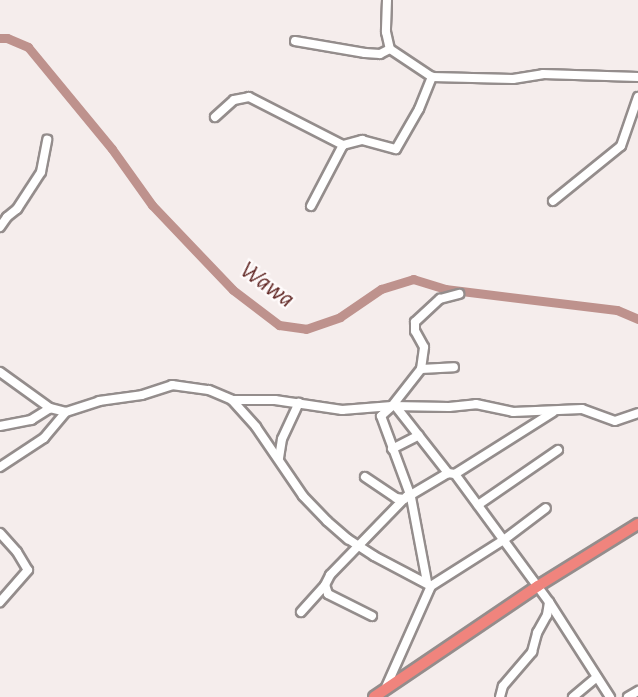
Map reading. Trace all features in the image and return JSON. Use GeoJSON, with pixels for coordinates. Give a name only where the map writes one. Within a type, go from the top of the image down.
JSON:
{"type":"FeatureCollection","features":[{"type":"Feature","properties":{"kind":"highway"},"geometry":{"type":"LineString","coordinates":[[374,697],[538,586],[638,524]]}},
{"type":"Feature","properties":{"kind":"street"},"geometry":{"type":"LineString","coordinates":[[387,0],[386,32],[390,49],[432,77],[484,80],[543,74],[638,77]]}},
{"type":"Feature","properties":{"kind":"street"},"geometry":{"type":"LineString","coordinates":[[295,41],[365,53],[380,54],[390,49]]}},
{"type":"Feature","properties":{"kind":"street"},"geometry":{"type":"LineString","coordinates":[[215,117],[234,100],[249,97],[343,145],[362,140],[396,149],[400,146],[432,77]]}},
{"type":"Feature","properties":{"kind":"street"},"geometry":{"type":"LineString","coordinates":[[553,201],[621,146],[638,97]]}},
{"type":"Feature","properties":{"kind":"street"},"geometry":{"type":"LineString","coordinates":[[0,227],[17,209],[41,172],[47,140]]}},
{"type":"Feature","properties":{"kind":"street"},"geometry":{"type":"LineString","coordinates":[[311,206],[343,145]]}},
{"type":"Feature","properties":{"kind":"street"},"geometry":{"type":"LineString","coordinates":[[386,687],[429,584],[408,496],[381,416],[395,407],[422,369],[424,347],[415,331],[415,322],[440,299],[459,294]]}},
{"type":"Feature","properties":{"kind":"street"},"geometry":{"type":"LineString","coordinates":[[422,369],[454,367]]}},
{"type":"Feature","properties":{"kind":"street"},"geometry":{"type":"LineString","coordinates":[[0,372],[50,408],[66,412]]}},
{"type":"Feature","properties":{"kind":"street"},"geometry":{"type":"LineString","coordinates":[[0,467],[44,438],[66,412],[99,401],[142,394],[172,385],[209,390],[232,400],[299,403],[342,410],[476,404],[513,412],[582,409],[615,421],[638,412]]}},
{"type":"Feature","properties":{"kind":"street"},"geometry":{"type":"LineString","coordinates":[[232,400],[279,458],[303,496],[327,521],[358,546],[429,584]]}},
{"type":"Feature","properties":{"kind":"street"},"geometry":{"type":"LineString","coordinates":[[279,458],[282,439],[299,403]]}},
{"type":"Feature","properties":{"kind":"street"},"geometry":{"type":"LineString","coordinates":[[395,407],[505,539],[610,697]]}},
{"type":"Feature","properties":{"kind":"street"},"geometry":{"type":"LineString","coordinates":[[0,426],[31,420],[50,408]]}},
{"type":"Feature","properties":{"kind":"street"},"geometry":{"type":"LineString","coordinates":[[301,612],[325,585],[336,567],[408,496],[452,473],[555,411]]}},
{"type":"Feature","properties":{"kind":"street"},"geometry":{"type":"LineString","coordinates":[[392,449],[418,435]]}},
{"type":"Feature","properties":{"kind":"street"},"geometry":{"type":"LineString","coordinates":[[478,505],[558,450]]}},
{"type":"Feature","properties":{"kind":"street"},"geometry":{"type":"LineString","coordinates":[[365,477],[384,492],[408,496]]}},
{"type":"Feature","properties":{"kind":"street"},"geometry":{"type":"LineString","coordinates":[[429,584],[505,539],[546,508]]}},
{"type":"Feature","properties":{"kind":"street"},"geometry":{"type":"LineString","coordinates":[[0,533],[25,561],[28,570],[0,602]]}},
{"type":"Feature","properties":{"kind":"street"},"geometry":{"type":"LineString","coordinates":[[325,585],[328,594],[372,616]]}},
{"type":"Feature","properties":{"kind":"street"},"geometry":{"type":"LineString","coordinates":[[500,697],[503,686],[532,651],[537,633],[547,615],[549,602]]}},
{"type":"Feature","properties":{"kind":"street"},"geometry":{"type":"LineString","coordinates":[[573,697],[597,677]]}},
{"type":"Feature","properties":{"kind":"street"},"geometry":{"type":"LineString","coordinates":[[628,697],[638,691]]}},
{"type":"Feature","properties":{"kind":"waterway","name":"Wawa"},"geometry":{"type":"LineString","coordinates":[[0,38],[7,38],[28,47],[112,149],[152,205],[233,290],[279,325],[306,329],[340,317],[381,289],[413,279],[445,289],[617,310],[638,319]]}}]}
